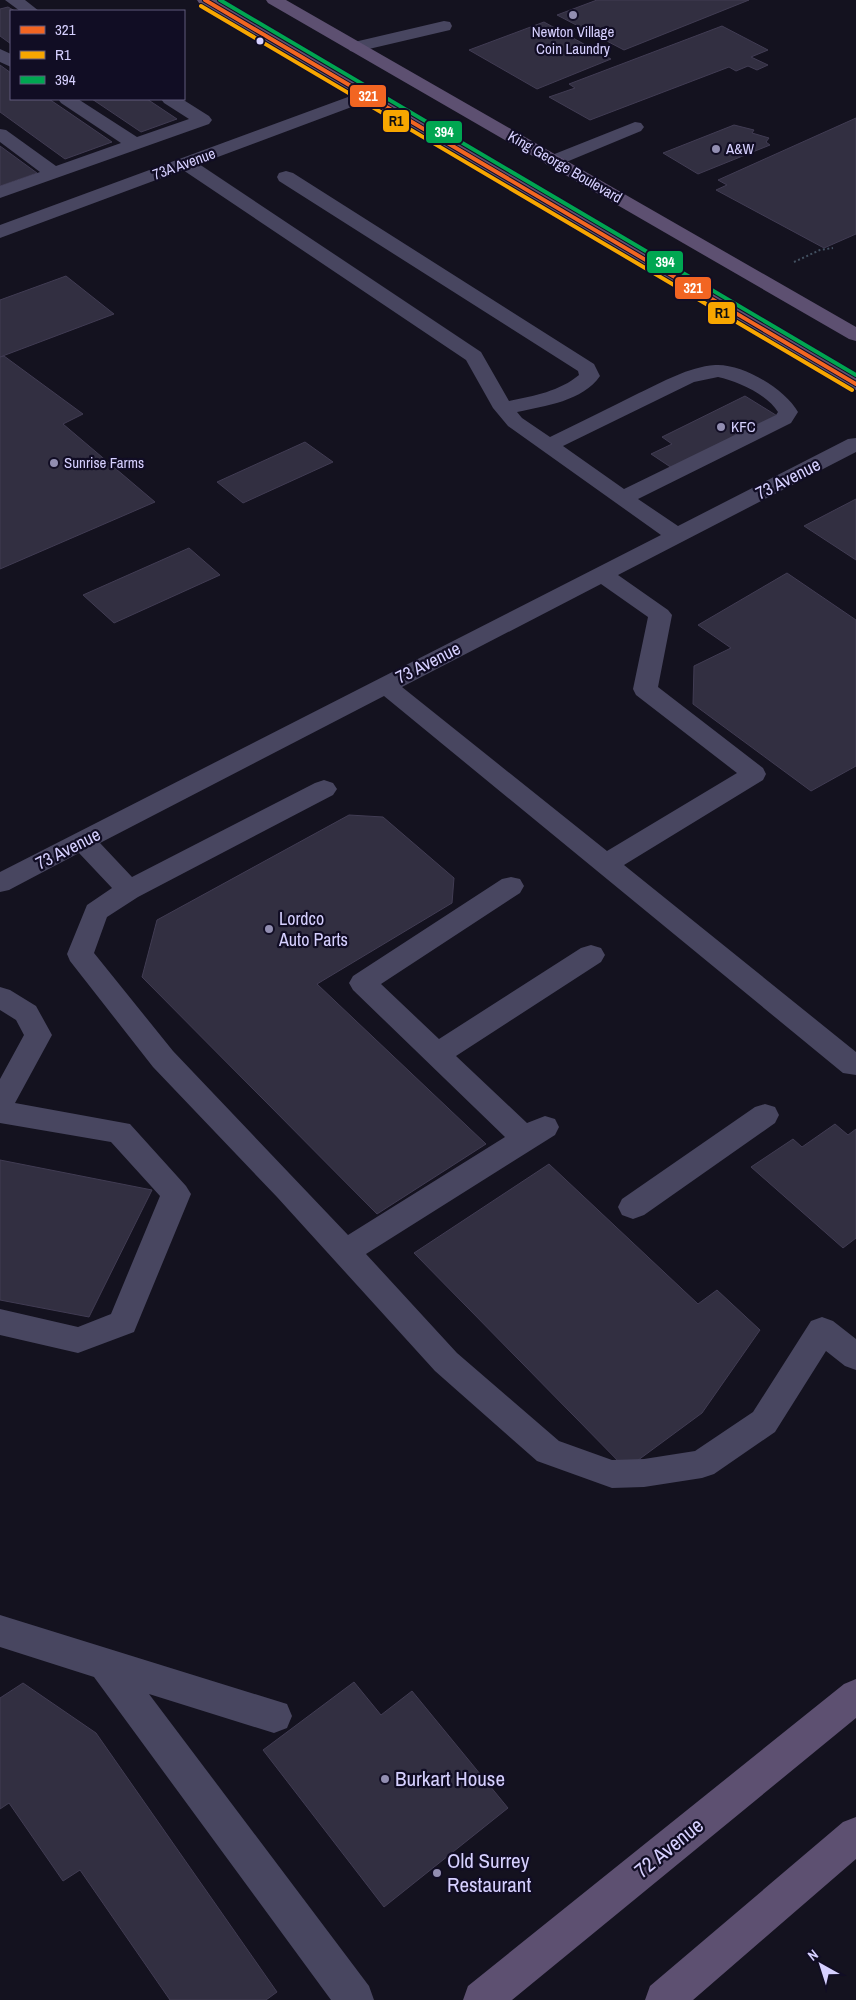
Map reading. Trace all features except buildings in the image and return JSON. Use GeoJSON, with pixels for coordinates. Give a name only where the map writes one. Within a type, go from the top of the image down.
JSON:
{"type":"FeatureCollection","features":[{"type":"Feature","properties":{"kind":"main road"},"geometry":{"type":"LineString","coordinates":[[205,0],[856,384]]}},
{"type":"Feature","properties":{"kind":"main road","name":"King George Boulevard"},"geometry":{"type":"LineString","coordinates":[[274,0],[856,335]]}},
{"type":"Feature","properties":{"kind":"main road"},"geometry":{"type":"LineString","coordinates":[[367,95],[380,92],[390,93],[404,99],[571,196],[658,220]]}},
{"type":"Feature","properties":{"kind":"main road","name":"72 Avenue"},"geometry":{"type":"LineString","coordinates":[[482,2000],[856,1696]]}},
{"type":"Feature","properties":{"kind":"main road"},"geometry":{"type":"LineString","coordinates":[[664,2000],[856,1834]]}},
{"type":"Feature","properties":{"kind":"street"},"geometry":{"type":"LineString","coordinates":[[13,0],[29,10]]}},
{"type":"Feature","properties":{"kind":"street"},"geometry":{"type":"LineString","coordinates":[[356,47],[444,26]]}},
{"type":"Feature","properties":{"kind":"street","name":"73A Avenue"},"geometry":{"type":"LineString","coordinates":[[0,232],[367,95]]}},
{"type":"Feature","properties":{"kind":"street"},"geometry":{"type":"LineString","coordinates":[[69,100],[136,144]]}},
{"type":"Feature","properties":{"kind":"street"},"geometry":{"type":"LineString","coordinates":[[0,192],[204,120],[172,100]]}},
{"type":"Feature","properties":{"kind":"street"},"geometry":{"type":"LineString","coordinates":[[553,161],[635,127]]}},
{"type":"Feature","properties":{"kind":"street"},"geometry":{"type":"LineString","coordinates":[[0,134],[54,173]]}},
{"type":"Feature","properties":{"kind":"street"},"geometry":{"type":"LineString","coordinates":[[185,163],[474,356],[503,408],[515,422],[677,536]]}},
{"type":"Feature","properties":{"kind":"street"},"geometry":{"type":"LineString","coordinates":[[286,177],[587,368],[590,376],[582,384],[526,404],[503,408]]}},
{"type":"Feature","properties":{"kind":"street"},"geometry":{"type":"LineString","coordinates":[[547,446],[687,378],[706,372],[721,371],[736,375],[755,385],[786,406],[788,412],[784,419],[622,498]]}},
{"type":"Feature","properties":{"kind":"street","name":"73 Avenue"},"geometry":{"type":"LineString","coordinates":[[0,884],[856,444]]}},
{"type":"Feature","properties":{"kind":"street"},"geometry":{"type":"LineString","coordinates":[[600,574],[660,615],[645,689],[754,774],[606,864]]}},
{"type":"Feature","properties":{"kind":"street"},"geometry":{"type":"LineString","coordinates":[[385,685],[853,1065]]}},
{"type":"Feature","properties":{"kind":"street"},"geometry":{"type":"LineString","coordinates":[[324,789],[129,890],[96,912],[80,954],[163,1059],[446,1362],[548,1451],[612,1474],[644,1473],[702,1464],[764,1422],[822,1330],[856,1358]]}},
{"type":"Feature","properties":{"kind":"street"},"geometry":{"type":"LineString","coordinates":[[83,841],[129,890]]}},
{"type":"Feature","properties":{"kind":"street"},"geometry":{"type":"LineString","coordinates":[[345,1252],[535,1133],[437,1054],[363,983],[511,886]]}},
{"type":"Feature","properties":{"kind":"street"},"geometry":{"type":"LineString","coordinates":[[437,1054],[591,955]]}},
{"type":"Feature","properties":{"kind":"street"},"geometry":{"type":"LineString","coordinates":[[0,997],[26,1014],[38,1035],[0,1105]]}},
{"type":"Feature","properties":{"kind":"street"},"geometry":{"type":"LineString","coordinates":[[0,1112],[120,1132],[176,1194],[123,1323],[78,1340],[0,1322]]}},
{"type":"Feature","properties":{"kind":"street"},"geometry":{"type":"LineString","coordinates":[[633,1207],[765,1115]]}},
{"type":"Feature","properties":{"kind":"street"},"geometry":{"type":"LineString","coordinates":[[0,1631],[274,1716]]}},
{"type":"Feature","properties":{"kind":"street"},"geometry":{"type":"LineString","coordinates":[[105,1663],[355,2000]]}},
{"type":"Feature","properties":{"kind":"path"},"geometry":{"type":"LineString","coordinates":[[790,264],[820,250],[833,248]]}},
{"type":"Feature","properties":{"kind":"transit line","name":"321"},"geometry":{"type":"LineString","coordinates":[[205,0],[856,384]]}},
{"type":"Feature","properties":{"kind":"transit line","name":"394"},"geometry":{"type":"LineString","coordinates":[[220,0],[856,375]]}},
{"type":"Feature","properties":{"kind":"transit line","name":"R1"},"geometry":{"type":"LineString","coordinates":[[201,6],[852,390]]}},
{"type":"Feature","properties":{"kind":"place","name":"Newton Village Coin Laundry"},"geometry":{"type":"Point","coordinates":[573,15]}},
{"type":"Feature","properties":{"kind":"place","name":"A&W"},"geometry":{"type":"Point","coordinates":[716,149]}},
{"type":"Feature","properties":{"kind":"place","name":"KFC"},"geometry":{"type":"Point","coordinates":[721,427]}},
{"type":"Feature","properties":{"kind":"place","name":"Sunrise Farms"},"geometry":{"type":"Point","coordinates":[54,463]}},
{"type":"Feature","properties":{"kind":"place","name":"Lordco Auto Parts"},"geometry":{"type":"Point","coordinates":[269,929]}},
{"type":"Feature","properties":{"kind":"place","name":"Burkart House"},"geometry":{"type":"Point","coordinates":[385,1779]}},
{"type":"Feature","properties":{"kind":"place","name":"Old Surrey Restaurant"},"geometry":{"type":"Point","coordinates":[437,1873]}}]}
